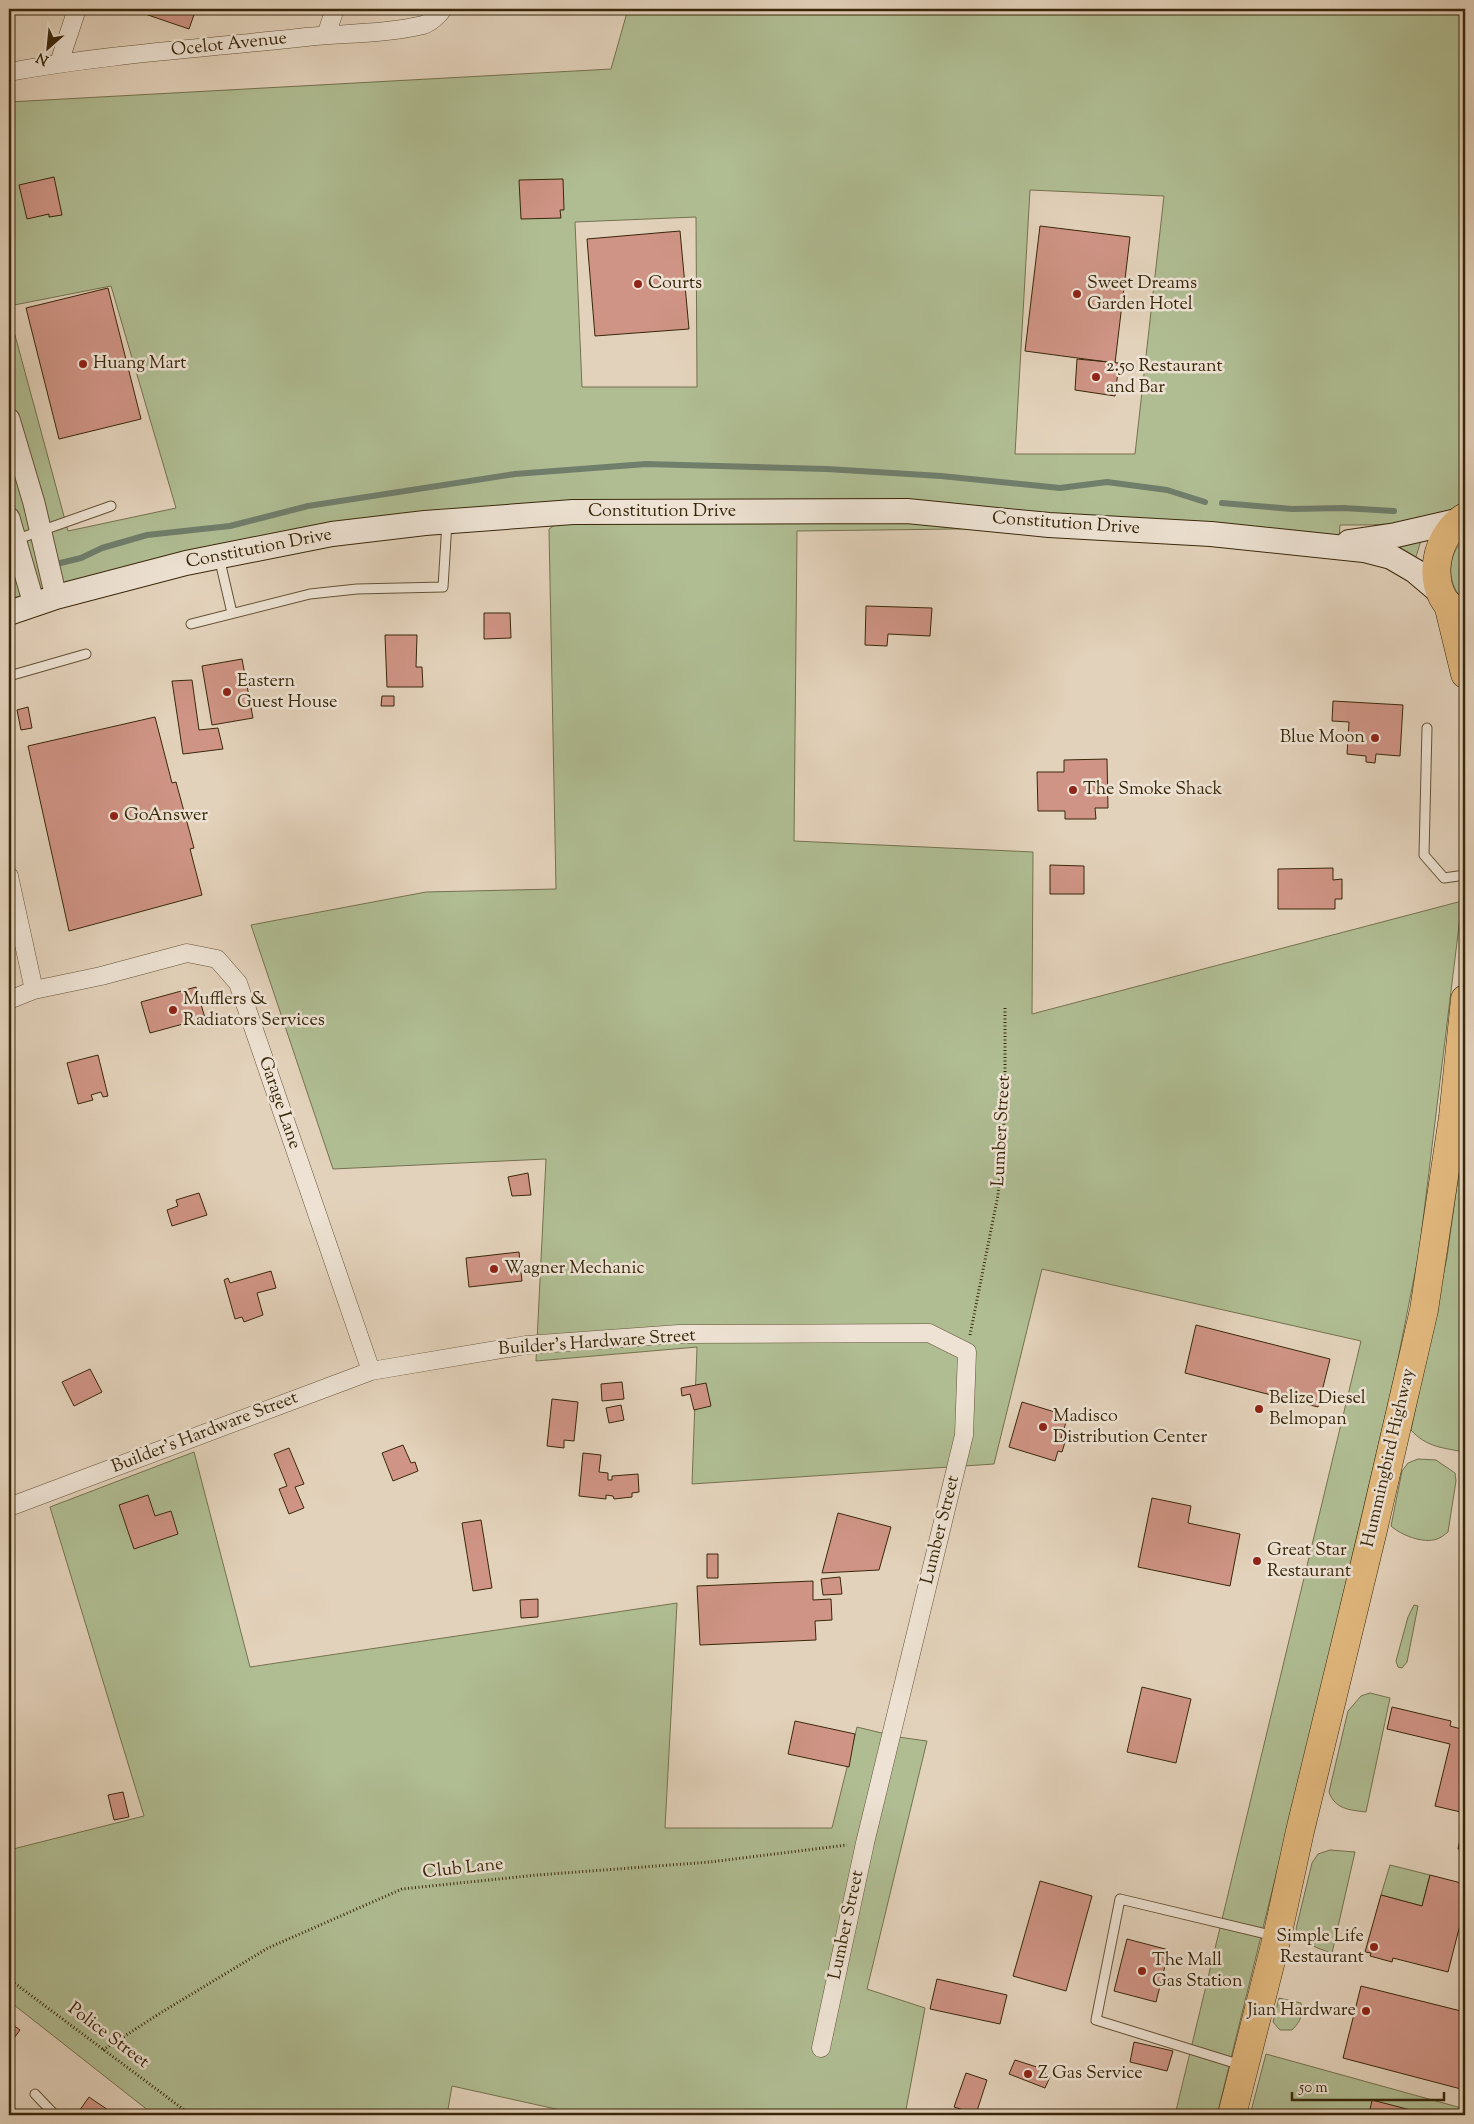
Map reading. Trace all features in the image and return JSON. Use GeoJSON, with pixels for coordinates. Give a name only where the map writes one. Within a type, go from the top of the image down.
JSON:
{"type":"FeatureCollection","features":[{"type":"Feature","properties":{"kind":"main road","name":"Constitution Drive"},"geometry":{"type":"LineString","coordinates":[[9,613],[56,597],[219,556],[332,534],[447,521],[572,512],[907,511],[1049,525],[1211,534],[1324,545],[1364,550],[1391,557],[1415,571],[1451,605]]}},
{"type":"Feature","properties":{"kind":"main road","name":"Constitution Drive"},"geometry":{"type":"LineString","coordinates":[[1324,545],[1396,535],[1461,519]]}},
{"type":"Feature","properties":{"kind":"main road"},"geometry":{"type":"LineString","coordinates":[[1461,519],[1445,536],[1437,554],[1436,574],[1451,605],[1465,674]]}},
{"type":"Feature","properties":{"kind":"main road","name":"Hummingbird Highway"},"geometry":{"type":"LineString","coordinates":[[1232,2115],[1277,1937],[1300,1831],[1424,1310],[1459,1118],[1465,999]]}},
{"type":"Feature","properties":{"kind":"street"},"geometry":{"type":"LineString","coordinates":[[59,63],[78,9]]}},
{"type":"Feature","properties":{"kind":"street"},"geometry":{"type":"LineString","coordinates":[[326,35],[334,9]]}},
{"type":"Feature","properties":{"kind":"street","name":"Ocelot Avenue"},"geometry":{"type":"LineString","coordinates":[[9,72],[59,63],[326,35],[398,30],[426,24],[440,14],[443,9]]}},
{"type":"Feature","properties":{"kind":"street"},"geometry":{"type":"LineString","coordinates":[[9,420],[56,597]]}},
{"type":"Feature","properties":{"kind":"street"},"geometry":{"type":"LineString","coordinates":[[9,518],[34,604]]}},
{"type":"Feature","properties":{"kind":"street"},"geometry":{"type":"LineString","coordinates":[[9,876],[34,990]]}},
{"type":"Feature","properties":{"kind":"street","name":"Garage Lane"},"geometry":{"type":"LineString","coordinates":[[9,1000],[34,990],[101,976],[187,953],[218,959],[238,983],[371,1371]]}},
{"type":"Feature","properties":{"kind":"street","name":"Builder's Hardware Street"},"geometry":{"type":"LineString","coordinates":[[9,1507],[371,1371],[526,1344],[679,1334],[929,1333],[967,1352]]}},
{"type":"Feature","properties":{"kind":"street","name":"Lumber Street"},"geometry":{"type":"LineString","coordinates":[[821,2048],[865,1843],[964,1435],[967,1352]]}},
{"type":"Feature","properties":{"kind":"lane"},"geometry":{"type":"LineString","coordinates":[[15,540],[111,506]]}},
{"type":"Feature","properties":{"kind":"lane"},"geometry":{"type":"LineString","coordinates":[[191,624],[232,612],[310,594],[357,589],[444,587],[447,521]]}},
{"type":"Feature","properties":{"kind":"lane"},"geometry":{"type":"LineString","coordinates":[[219,556],[232,612]]}},
{"type":"Feature","properties":{"kind":"lane"},"geometry":{"type":"LineString","coordinates":[[9,676],[86,654]]}},
{"type":"Feature","properties":{"kind":"lane"},"geometry":{"type":"LineString","coordinates":[[1427,728],[1424,855],[1444,878],[1465,875]]}},
{"type":"Feature","properties":{"kind":"lane"},"geometry":{"type":"LineString","coordinates":[[1244,2066],[1096,2020],[1120,1899],[1277,1937]]}},
{"type":"Feature","properties":{"kind":"lane"},"geometry":{"type":"LineString","coordinates":[[35,2094],[55,2115]]}},
{"type":"Feature","properties":{"kind":"path","name":"Lumber Street"},"geometry":{"type":"LineString","coordinates":[[967,1352],[998,1195],[1005,1110],[1005,1006]]}},
{"type":"Feature","properties":{"kind":"path","name":"Club Lane"},"geometry":{"type":"LineString","coordinates":[[103,2050],[268,1948],[402,1889],[537,1875],[710,1862],[865,1843]]}},
{"type":"Feature","properties":{"kind":"path","name":"Police Street"},"geometry":{"type":"LineString","coordinates":[[9,1979],[192,2115]]}},
{"type":"Feature","properties":{"kind":"green space"},"geometry":{"type":"Polygon","coordinates":[[[628,9],[1465,9],[1465,501],[1451,509],[1421,520],[1389,524],[1340,525],[1338,554],[1036,528],[797,531],[794,841],[1033,852],[1032,1014],[1462,901],[1419,1253],[1395,1374],[1306,1753],[1217,2115],[1175,2115],[1361,1341],[1042,1269],[994,1464],[692,1484],[697,1347],[536,1361],[546,1159],[333,1169],[251,925],[426,892],[556,889],[549,529],[571,513],[332,534],[9,618],[9,313],[68,531],[176,508],[111,286],[9,306],[9,102],[611,69],[628,9]],[[1030,190],[1015,454],[1135,454],[1164,196],[1030,190]],[[696,217],[575,222],[582,387],[697,387],[696,217]]]}},
{"type":"Feature","properties":{"kind":"green space"},"geometry":{"type":"Polygon","coordinates":[[[1422,537],[1415,560],[1391,548],[1422,537]]]}},
{"type":"Feature","properties":{"kind":"green space"},"geometry":{"type":"Polygon","coordinates":[[[1465,538],[1465,602],[1454,587],[1451,570],[1454,553],[1465,538]]]}},
{"type":"Feature","properties":{"kind":"green space"},"geometry":{"type":"Polygon","coordinates":[[[1465,1127],[1465,1452],[1442,1448],[1429,1443],[1411,1430],[1447,1257],[1465,1127]]]}},
{"type":"Feature","properties":{"kind":"green space"},"geometry":{"type":"Polygon","coordinates":[[[194,1452],[250,1667],[677,1603],[665,1828],[832,1828],[857,1727],[898,1737],[927,1741],[867,1989],[925,2008],[905,2115],[583,2115],[452,2086],[447,2115],[154,2115],[9,2001],[9,1850],[144,1816],[50,1507],[194,1452]]]}},
{"type":"Feature","properties":{"kind":"green space"},"geometry":{"type":"Polygon","coordinates":[[[1418,1459],[1436,1460],[1455,1473],[1456,1481],[1448,1532],[1440,1538],[1431,1540],[1412,1538],[1400,1533],[1391,1526],[1402,1471],[1408,1463],[1418,1459]]]}},
{"type":"Feature","properties":{"kind":"green space"},"geometry":{"type":"Polygon","coordinates":[[[1414,1605],[1418,1606],[1407,1662],[1402,1668],[1398,1667],[1396,1661],[1408,1617],[1414,1605]]]}},
{"type":"Feature","properties":{"kind":"green space"},"geometry":{"type":"Polygon","coordinates":[[[1370,1693],[1390,1698],[1366,1812],[1343,1808],[1335,1802],[1329,1792],[1348,1711],[1361,1696],[1370,1693]]]}},
{"type":"Feature","properties":{"kind":"green space"},"geometry":{"type":"Polygon","coordinates":[[[1330,1850],[1355,1852],[1332,1953],[1311,1945],[1296,1929],[1312,1863],[1318,1854],[1330,1850]]]}},
{"type":"Feature","properties":{"kind":"green space"},"geometry":{"type":"Polygon","coordinates":[[[1390,1865],[1430,1875],[1422,1906],[1381,1895],[1390,1865]]]}},
{"type":"Feature","properties":{"kind":"green space"},"geometry":{"type":"Polygon","coordinates":[[[1279,1998],[1301,2003],[1301,2018],[1292,2030],[1280,2030],[1273,2022],[1279,1998]]]}},
{"type":"Feature","properties":{"kind":"green space"},"geometry":{"type":"Polygon","coordinates":[[[1266,2054],[1465,2109],[1465,2115],[1250,2115],[1266,2054]]]}},
{"type":"Feature","properties":{"kind":"building"},"geometry":{"type":"Polygon","coordinates":[[[146,9],[196,9],[189,29],[145,14],[146,9]]]}},
{"type":"Feature","properties":{"kind":"building"},"geometry":{"type":"Polygon","coordinates":[[[54,177],[62,215],[49,217],[49,214],[27,219],[19,185],[54,177]]]}},
{"type":"Feature","properties":{"kind":"building"},"geometry":{"type":"Polygon","coordinates":[[[563,179],[564,210],[560,210],[561,218],[521,219],[519,180],[563,179]]]}},
{"type":"Feature","properties":{"kind":"building","name":"Sweet Dreams Garden Hotel"},"geometry":{"type":"Polygon","coordinates":[[[1040,226],[1130,237],[1115,363],[1025,351],[1040,226]]]}},
{"type":"Feature","properties":{"kind":"building","name":"Courts"},"geometry":{"type":"Polygon","coordinates":[[[680,231],[689,329],[595,336],[587,239],[680,231]]]}},
{"type":"Feature","properties":{"kind":"building","name":"Huang Mart"},"geometry":{"type":"Polygon","coordinates":[[[108,288],[141,419],[59,439],[26,308],[108,288]]]}},
{"type":"Feature","properties":{"kind":"building","name":"2.50 Restaurant and Bar"},"geometry":{"type":"Polygon","coordinates":[[[1077,359],[1119,363],[1115,396],[1075,390],[1077,359]]]}},
{"type":"Feature","properties":{"kind":"building"},"geometry":{"type":"Polygon","coordinates":[[[866,606],[932,608],[930,636],[888,634],[887,646],[865,645],[866,606]]]}},
{"type":"Feature","properties":{"kind":"building"},"geometry":{"type":"Polygon","coordinates":[[[484,613],[510,613],[511,638],[484,639],[484,613]]]}},
{"type":"Feature","properties":{"kind":"building"},"geometry":{"type":"Polygon","coordinates":[[[385,635],[417,635],[416,667],[422,667],[423,687],[387,687],[385,635]]]}},
{"type":"Feature","properties":{"kind":"building","name":"Eastern Guest House"},"geometry":{"type":"Polygon","coordinates":[[[242,659],[253,718],[212,725],[202,666],[242,659]]]}},
{"type":"Feature","properties":{"kind":"building"},"geometry":{"type":"Polygon","coordinates":[[[192,680],[199,730],[218,728],[223,749],[183,754],[172,681],[192,680]]]}},
{"type":"Feature","properties":{"kind":"building"},"geometry":{"type":"Polygon","coordinates":[[[382,696],[394,696],[394,706],[381,706],[382,696]]]}},
{"type":"Feature","properties":{"kind":"building","name":"Blue Moon"},"geometry":{"type":"Polygon","coordinates":[[[1333,701],[1403,705],[1400,756],[1376,754],[1375,763],[1366,762],[1366,756],[1347,754],[1349,722],[1332,721],[1333,701]]]}},
{"type":"Feature","properties":{"kind":"building"},"geometry":{"type":"Polygon","coordinates":[[[28,707],[32,728],[21,730],[17,710],[28,707]]]}},
{"type":"Feature","properties":{"kind":"building","name":"GoAnswer"},"geometry":{"type":"Polygon","coordinates":[[[155,717],[172,783],[176,782],[194,848],[190,849],[202,895],[69,931],[28,746],[155,717]]]}},
{"type":"Feature","properties":{"kind":"building","name":"The Smoke Shack"},"geometry":{"type":"Polygon","coordinates":[[[1107,759],[1108,808],[1095,808],[1096,819],[1065,819],[1065,811],[1038,811],[1037,772],[1064,772],[1064,760],[1107,759]]]}},
{"type":"Feature","properties":{"kind":"building"},"geometry":{"type":"Polygon","coordinates":[[[1050,865],[1084,866],[1084,894],[1050,894],[1050,865]]]}},
{"type":"Feature","properties":{"kind":"building"},"geometry":{"type":"Polygon","coordinates":[[[1333,868],[1333,880],[1342,879],[1342,899],[1335,899],[1335,909],[1278,909],[1278,869],[1333,868]]]}},
{"type":"Feature","properties":{"kind":"building","name":"Mufflers & Radiators Services"},"geometry":{"type":"Polygon","coordinates":[[[196,987],[205,1018],[150,1033],[141,1002],[196,987]]]}},
{"type":"Feature","properties":{"kind":"building"},"geometry":{"type":"Polygon","coordinates":[[[98,1055],[108,1096],[103,1097],[101,1092],[91,1095],[93,1100],[78,1104],[67,1063],[98,1055]]]}},
{"type":"Feature","properties":{"kind":"building"},"geometry":{"type":"Polygon","coordinates":[[[528,1173],[531,1195],[512,1196],[508,1177],[528,1173]]]}},
{"type":"Feature","properties":{"kind":"building"},"geometry":{"type":"Polygon","coordinates":[[[199,1193],[207,1215],[172,1226],[167,1210],[178,1206],[176,1200],[199,1193]]]}},
{"type":"Feature","properties":{"kind":"building","name":"Wagner Mechanic"},"geometry":{"type":"Polygon","coordinates":[[[519,1252],[522,1281],[469,1287],[466,1258],[519,1252]]]}},
{"type":"Feature","properties":{"kind":"building"},"geometry":{"type":"Polygon","coordinates":[[[271,1271],[276,1288],[257,1293],[263,1315],[244,1322],[242,1317],[235,1319],[224,1280],[228,1278],[230,1283],[271,1271]]]}},
{"type":"Feature","properties":{"kind":"building"},"geometry":{"type":"Polygon","coordinates":[[[1196,1325],[1330,1359],[1318,1407],[1185,1373],[1196,1325]]]}},
{"type":"Feature","properties":{"kind":"building"},"geometry":{"type":"Polygon","coordinates":[[[90,1369],[102,1392],[74,1406],[62,1382],[90,1369]]]}},
{"type":"Feature","properties":{"kind":"building"},"geometry":{"type":"Polygon","coordinates":[[[622,1382],[624,1399],[602,1401],[601,1384],[622,1382]]]}},
{"type":"Feature","properties":{"kind":"building"},"geometry":{"type":"Polygon","coordinates":[[[706,1383],[711,1406],[694,1410],[690,1394],[682,1396],[681,1388],[706,1383]]]}},
{"type":"Feature","properties":{"kind":"building"},"geometry":{"type":"Polygon","coordinates":[[[552,1399],[578,1402],[574,1441],[564,1440],[564,1448],[547,1446],[552,1399]]]}},
{"type":"Feature","properties":{"kind":"building"},"geometry":{"type":"Polygon","coordinates":[[[1022,1402],[1068,1416],[1061,1438],[1066,1439],[1062,1452],[1058,1451],[1055,1461],[1009,1447],[1022,1402]]]}},
{"type":"Feature","properties":{"kind":"building"},"geometry":{"type":"Polygon","coordinates":[[[621,1405],[624,1420],[609,1423],[606,1408],[621,1405]]]}},
{"type":"Feature","properties":{"kind":"building"},"geometry":{"type":"Polygon","coordinates":[[[403,1445],[411,1463],[415,1462],[418,1471],[393,1481],[382,1453],[403,1445]]]}},
{"type":"Feature","properties":{"kind":"building"},"geometry":{"type":"Polygon","coordinates":[[[289,1448],[304,1484],[295,1487],[304,1508],[289,1514],[279,1489],[287,1486],[274,1454],[289,1448]]]}},
{"type":"Feature","properties":{"kind":"building"},"geometry":{"type":"Polygon","coordinates":[[[583,1453],[601,1455],[599,1472],[608,1473],[608,1480],[612,1480],[612,1476],[638,1474],[639,1492],[632,1493],[632,1497],[614,1499],[613,1496],[606,1495],[606,1499],[579,1496],[583,1453]]]}},
{"type":"Feature","properties":{"kind":"building"},"geometry":{"type":"Polygon","coordinates":[[[148,1495],[155,1516],[171,1511],[178,1534],[134,1549],[119,1505],[148,1495]]]}},
{"type":"Feature","properties":{"kind":"building"},"geometry":{"type":"Polygon","coordinates":[[[1152,1498],[1191,1506],[1188,1523],[1240,1534],[1230,1586],[1138,1567],[1152,1498]]]}},
{"type":"Feature","properties":{"kind":"building"},"geometry":{"type":"Polygon","coordinates":[[[838,1513],[891,1527],[879,1570],[822,1573],[838,1513]]]}},
{"type":"Feature","properties":{"kind":"building"},"geometry":{"type":"Polygon","coordinates":[[[481,1520],[492,1588],[473,1591],[462,1523],[481,1520]]]}},
{"type":"Feature","properties":{"kind":"building"},"geometry":{"type":"Polygon","coordinates":[[[707,1554],[718,1554],[718,1578],[707,1578],[707,1554]]]}},
{"type":"Feature","properties":{"kind":"building"},"geometry":{"type":"Polygon","coordinates":[[[840,1577],[842,1594],[823,1595],[821,1579],[840,1577]]]}},
{"type":"Feature","properties":{"kind":"building"},"geometry":{"type":"Polygon","coordinates":[[[813,1581],[813,1600],[831,1599],[832,1620],[815,1621],[816,1640],[700,1645],[697,1586],[813,1581]]]}},
{"type":"Feature","properties":{"kind":"building"},"geometry":{"type":"Polygon","coordinates":[[[538,1599],[538,1617],[521,1618],[520,1600],[538,1599]]]}},
{"type":"Feature","properties":{"kind":"building"},"geometry":{"type":"Polygon","coordinates":[[[1465,1679],[1465,1702],[1460,1700],[1465,1679]]]}},
{"type":"Feature","properties":{"kind":"building"},"geometry":{"type":"Polygon","coordinates":[[[1142,1687],[1191,1699],[1176,1763],[1127,1752],[1142,1687]]]}},
{"type":"Feature","properties":{"kind":"building"},"geometry":{"type":"Polygon","coordinates":[[[1392,1707],[1451,1721],[1450,1726],[1465,1730],[1465,1813],[1435,1806],[1450,1744],[1387,1729],[1392,1707]]]}},
{"type":"Feature","properties":{"kind":"building"},"geometry":{"type":"Polygon","coordinates":[[[795,1721],[855,1734],[849,1767],[788,1754],[795,1721]]]}},
{"type":"Feature","properties":{"kind":"building"},"geometry":{"type":"Polygon","coordinates":[[[123,1792],[129,1817],[114,1820],[108,1795],[123,1792]]]}},
{"type":"Feature","properties":{"kind":"building"},"geometry":{"type":"Polygon","coordinates":[[[1465,1815],[1465,1850],[1458,1849],[1465,1815]]]}},
{"type":"Feature","properties":{"kind":"building"},"geometry":{"type":"Polygon","coordinates":[[[1430,1875],[1465,1884],[1465,1905],[1448,1972],[1393,1958],[1392,1962],[1370,1956],[1371,1953],[1365,1952],[1381,1895],[1422,1906],[1430,1875]]]}},
{"type":"Feature","properties":{"kind":"building"},"geometry":{"type":"Polygon","coordinates":[[[1040,1881],[1092,1896],[1066,1991],[1013,1976],[1040,1881]]]}},
{"type":"Feature","properties":{"kind":"building","name":"The Mall Gas Station"},"geometry":{"type":"Polygon","coordinates":[[[1127,1939],[1169,1950],[1156,2002],[1114,1991],[1127,1939]]]}},
{"type":"Feature","properties":{"kind":"building"},"geometry":{"type":"Polygon","coordinates":[[[937,1979],[1007,1995],[1000,2024],[930,2009],[937,1979]]]}},
{"type":"Feature","properties":{"kind":"building"},"geometry":{"type":"Polygon","coordinates":[[[1361,1986],[1465,2012],[1465,2071],[1461,2089],[1343,2058],[1361,1986]]]}},
{"type":"Feature","properties":{"kind":"building"},"geometry":{"type":"Polygon","coordinates":[[[9,2022],[20,2030],[9,2045],[9,2022]]]}},
{"type":"Feature","properties":{"kind":"building"},"geometry":{"type":"Polygon","coordinates":[[[1134,2042],[1173,2051],[1167,2071],[1130,2062],[1134,2042]]]}},
{"type":"Feature","properties":{"kind":"building","name":"Z Gas Service"},"geometry":{"type":"Polygon","coordinates":[[[1015,2060],[1046,2070],[1045,2075],[1050,2077],[1045,2088],[1009,2074],[1015,2060]]]}},
{"type":"Feature","properties":{"kind":"building"},"geometry":{"type":"Polygon","coordinates":[[[966,2073],[987,2080],[976,2114],[954,2107],[966,2073]]]}},
{"type":"Feature","properties":{"kind":"building"},"geometry":{"type":"Polygon","coordinates":[[[89,2097],[111,2112],[112,2109],[120,2115],[77,2114],[89,2097]]]}},
{"type":"Feature","properties":{"kind":"building"},"geometry":{"type":"Polygon","coordinates":[[[1372,2100],[1430,2115],[1369,2115],[1372,2100]]]}},
{"type":"Feature","properties":{"kind":"waterway"},"geometry":{"type":"LineString","coordinates":[[52,565],[81,558],[102,548],[147,535],[230,526],[308,506],[515,474],[646,464],[827,469],[941,476],[1060,488],[1107,482],[1167,490],[1205,502]]}},
{"type":"Feature","properties":{"kind":"waterway"},"geometry":{"type":"LineString","coordinates":[[1222,503],[1292,509],[1343,508],[1394,511]]}},
{"type":"Feature","properties":{"kind":"waterway"},"geometry":{"type":"LineString","coordinates":[[9,577],[15,575],[13,568]]}},
{"type":"Feature","properties":{"kind":"place","name":"Courts"},"geometry":{"type":"Point","coordinates":[638,284]}},
{"type":"Feature","properties":{"kind":"place","name":"Sweet Dreams Garden Hotel"},"geometry":{"type":"Point","coordinates":[1077,294]}},
{"type":"Feature","properties":{"kind":"place","name":"Huang Mart"},"geometry":{"type":"Point","coordinates":[83,364]}},
{"type":"Feature","properties":{"kind":"place","name":"2.50 Restaurant and Bar"},"geometry":{"type":"Point","coordinates":[1096,377]}},
{"type":"Feature","properties":{"kind":"place","name":"Eastern Guest House"},"geometry":{"type":"Point","coordinates":[227,692]}},
{"type":"Feature","properties":{"kind":"place","name":"Blue Moon"},"geometry":{"type":"Point","coordinates":[1375,738]}},
{"type":"Feature","properties":{"kind":"place","name":"The Smoke Shack"},"geometry":{"type":"Point","coordinates":[1073,790]}},
{"type":"Feature","properties":{"kind":"place","name":"GoAnswer"},"geometry":{"type":"Point","coordinates":[114,816]}},
{"type":"Feature","properties":{"kind":"place","name":"Mufflers & Radiators Services"},"geometry":{"type":"Point","coordinates":[173,1010]}},
{"type":"Feature","properties":{"kind":"place","name":"Wagner Mechanic"},"geometry":{"type":"Point","coordinates":[494,1269]}},
{"type":"Feature","properties":{"kind":"place","name":"Belize Diesel Belmopan"},"geometry":{"type":"Point","coordinates":[1259,1409]}},
{"type":"Feature","properties":{"kind":"place","name":"Madisco Distribution Center"},"geometry":{"type":"Point","coordinates":[1043,1427]}},
{"type":"Feature","properties":{"kind":"place","name":"Great Star Restaurant"},"geometry":{"type":"Point","coordinates":[1257,1561]}},
{"type":"Feature","properties":{"kind":"place","name":"Simple Life Restaurant"},"geometry":{"type":"Point","coordinates":[1374,1947]}},
{"type":"Feature","properties":{"kind":"place","name":"The Mall Gas Station"},"geometry":{"type":"Point","coordinates":[1142,1971]}},
{"type":"Feature","properties":{"kind":"place","name":"Jian Hardware"},"geometry":{"type":"Point","coordinates":[1366,2011]}},
{"type":"Feature","properties":{"kind":"place","name":"Z Gas Service"},"geometry":{"type":"Point","coordinates":[1028,2074]}}]}
